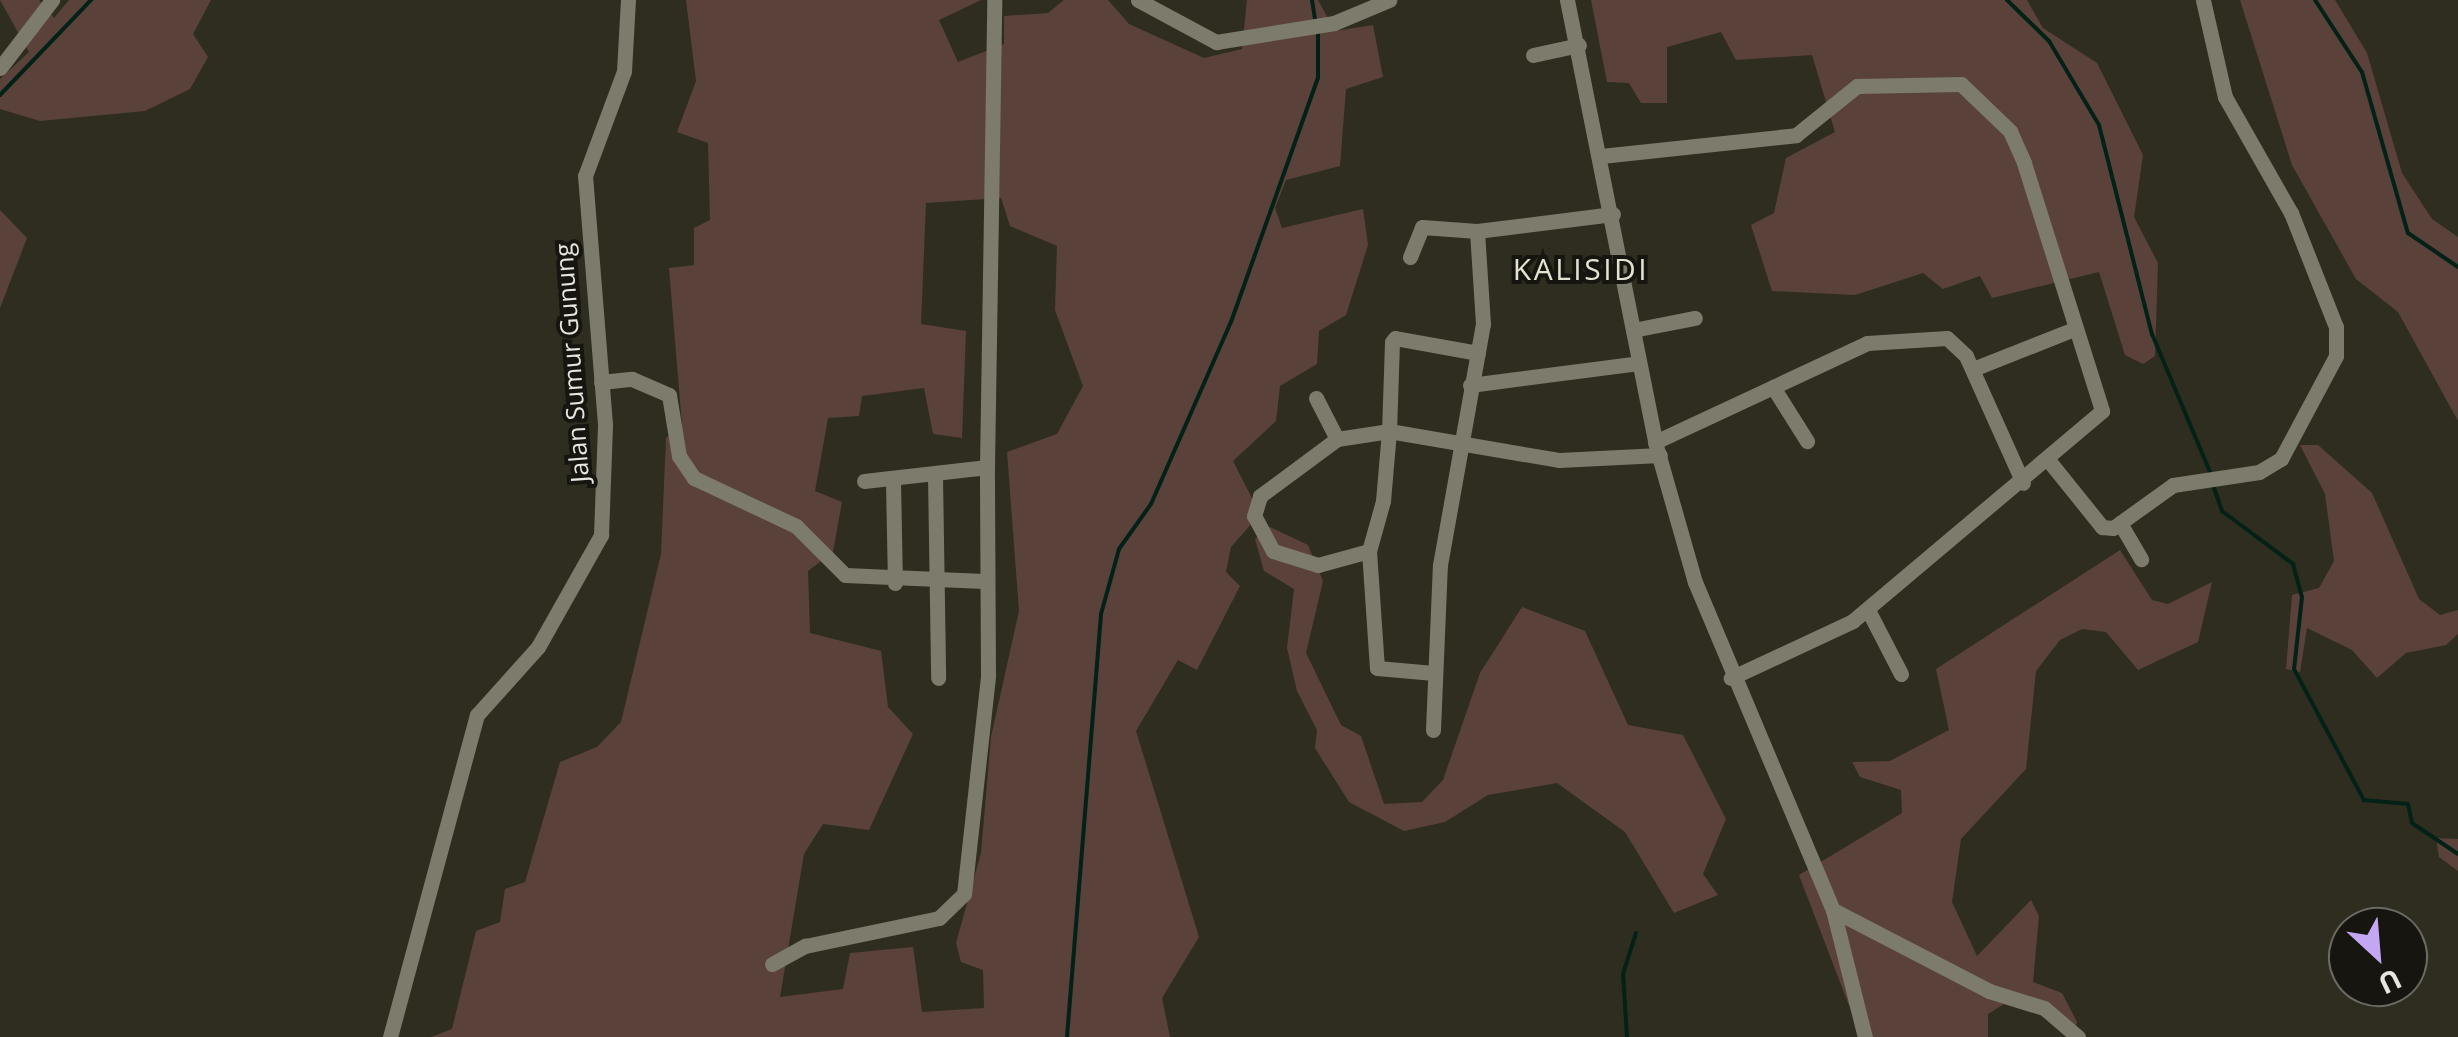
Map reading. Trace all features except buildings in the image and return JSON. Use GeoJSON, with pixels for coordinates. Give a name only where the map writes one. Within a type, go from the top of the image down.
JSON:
{"type":"FeatureCollection","features":[{"type":"Feature","properties":{"kind":"street"},"geometry":{"type":"LineString","coordinates":[[0,68],[52,0]]}},
{"type":"Feature","properties":{"kind":"street","name":"Jalan Sumur Gunung"},"geometry":{"type":"LineString","coordinates":[[390,1037],[477,715],[538,647],[601,536],[601,382],[585,176],[624,71],[628,0]]}},
{"type":"Feature","properties":{"kind":"street"},"geometry":{"type":"LineString","coordinates":[[772,964],[804,946],[920,925],[958,905],[988,675],[984,581],[994,0]]}},
{"type":"Feature","properties":{"kind":"street"},"geometry":{"type":"LineString","coordinates":[[1138,0],[1199,40],[1334,23],[1389,0]]}},
{"type":"Feature","properties":{"kind":"street"},"geometry":{"type":"LineString","coordinates":[[1567,0],[1658,448],[1731,678],[1833,910],[1865,1037]]}},
{"type":"Feature","properties":{"kind":"street"},"geometry":{"type":"LineString","coordinates":[[2049,460],[2102,527],[2120,523],[2168,487],[2213,481],[2281,459],[2315,406],[2339,338],[2291,213],[2225,98],[2204,0]]}},
{"type":"Feature","properties":{"kind":"street"},"geometry":{"type":"LineString","coordinates":[[1533,55],[1578,45]]}},
{"type":"Feature","properties":{"kind":"street"},"geometry":{"type":"LineString","coordinates":[[1601,156],[1796,135],[1857,86],[1962,84],[2010,131],[2102,411],[2024,483],[1868,610],[1731,678]]}},
{"type":"Feature","properties":{"kind":"street"},"geometry":{"type":"LineString","coordinates":[[1410,258],[1422,228],[1477,231],[1613,214]]}},
{"type":"Feature","properties":{"kind":"street"},"geometry":{"type":"LineString","coordinates":[[1432,730],[1440,565],[1478,354],[1477,231]]}},
{"type":"Feature","properties":{"kind":"street"},"geometry":{"type":"LineString","coordinates":[[1633,330],[1695,318]]}},
{"type":"Feature","properties":{"kind":"street"},"geometry":{"type":"LineString","coordinates":[[1973,369],[2074,329]]}},
{"type":"Feature","properties":{"kind":"street"},"geometry":{"type":"LineString","coordinates":[[1434,673],[1374,663],[1369,551],[1389,431],[1395,338],[1478,354]]}},
{"type":"Feature","properties":{"kind":"street"},"geometry":{"type":"LineString","coordinates":[[1369,551],[1301,564],[1272,551],[1257,528],[1260,496],[1337,439],[1389,431],[1559,460],[1658,448],[1772,386],[1872,341],[1953,340],[1973,369],[2024,483]]}},
{"type":"Feature","properties":{"kind":"street"},"geometry":{"type":"LineString","coordinates":[[1470,385],[1639,362]]}},
{"type":"Feature","properties":{"kind":"street"},"geometry":{"type":"LineString","coordinates":[[601,382],[632,379],[668,395],[678,456],[708,490],[741,496],[796,526],[844,575],[895,583],[984,581]]}},
{"type":"Feature","properties":{"kind":"street"},"geometry":{"type":"LineString","coordinates":[[1772,386],[1807,442]]}},
{"type":"Feature","properties":{"kind":"street"},"geometry":{"type":"LineString","coordinates":[[1316,398],[1337,439]]}},
{"type":"Feature","properties":{"kind":"street"},"geometry":{"type":"LineString","coordinates":[[864,482],[986,467]]}},
{"type":"Feature","properties":{"kind":"street"},"geometry":{"type":"LineString","coordinates":[[935,476],[938,678]]}},
{"type":"Feature","properties":{"kind":"street"},"geometry":{"type":"LineString","coordinates":[[893,481],[895,583]]}},
{"type":"Feature","properties":{"kind":"street"},"geometry":{"type":"LineString","coordinates":[[2120,523],[2141,559]]}},
{"type":"Feature","properties":{"kind":"street"},"geometry":{"type":"LineString","coordinates":[[1868,610],[1901,674]]}},
{"type":"Feature","properties":{"kind":"street"},"geometry":{"type":"LineString","coordinates":[[1833,910],[2058,1016],[2078,1037]]}},
{"type":"Feature","properties":{"kind":"shaded area"},"geometry":{"type":"Polygon","coordinates":[[[0,0],[39,0],[54,18],[69,0],[211,0],[193,34],[208,57],[190,89],[145,111],[40,121],[0,109],[0,79],[29,52],[0,0]]]}},
{"type":"Feature","properties":{"kind":"shaded area"},"geometry":{"type":"Polygon","coordinates":[[[686,0],[981,0],[939,20],[958,62],[1004,44],[1004,16],[1048,13],[1064,0],[1108,0],[1129,24],[1204,58],[1242,49],[1247,0],[1318,0],[1335,31],[1373,25],[1383,77],[1346,89],[1340,166],[1286,180],[1275,208],[1282,228],[1363,209],[1368,245],[1346,315],[1319,331],[1317,364],[1280,386],[1276,421],[1233,461],[1260,514],[1231,547],[1226,572],[1240,586],[1197,670],[1178,660],[1136,731],[1199,937],[1162,998],[1170,1037],[431,1037],[452,1029],[476,931],[500,922],[505,889],[525,882],[560,762],[597,747],[621,722],[661,554],[666,438],[682,425],[669,268],[694,265],[694,228],[710,220],[708,143],[677,132],[696,81],[686,0]],[[1001,198],[926,203],[921,324],[966,331],[962,438],[933,434],[924,388],[862,396],[859,416],[828,418],[815,491],[842,502],[833,552],[808,571],[810,633],[881,651],[888,707],[913,734],[869,830],[823,824],[804,854],[780,997],[843,989],[850,953],[913,947],[922,1012],[984,1008],[983,970],[961,962],[956,943],[981,853],[991,737],[1019,611],[1007,452],[1057,434],[1083,386],[1055,310],[1057,246],[1010,226],[1001,198]]]}},
{"type":"Feature","properties":{"kind":"shaded area"},"geometry":{"type":"Polygon","coordinates":[[[1591,0],[2027,0],[2043,28],[2097,63],[2143,155],[2134,217],[2158,263],[2155,356],[2143,364],[2125,355],[2099,272],[1992,298],[1980,276],[1943,289],[1923,273],[1855,295],[1772,291],[1751,225],[1774,213],[1786,158],[1835,132],[1812,55],[1736,60],[1721,32],[1667,47],[1667,103],[1641,103],[1629,83],[1607,82],[1591,0]]]}},
{"type":"Feature","properties":{"kind":"shaded area"},"geometry":{"type":"Polygon","coordinates":[[[2240,0],[2335,0],[2367,53],[2402,173],[2432,219],[2458,237],[2458,421],[2398,312],[2356,279],[2292,165],[2240,0]]]}},
{"type":"Feature","properties":{"kind":"shaded area"},"geometry":{"type":"Polygon","coordinates":[[[0,210],[27,238],[0,308],[0,210]]]}},
{"type":"Feature","properties":{"kind":"shaded area"},"geometry":{"type":"Polygon","coordinates":[[[2300,445],[2318,445],[2372,493],[2419,599],[2440,615],[2458,610],[2458,634],[2446,645],[2406,653],[2377,678],[2352,650],[2307,628],[2300,672],[2286,669],[2292,595],[2319,588],[2334,561],[2325,494],[2300,445]]]}},
{"type":"Feature","properties":{"kind":"shaded area"},"geometry":{"type":"Polygon","coordinates":[[[1270,527],[1308,545],[1323,581],[1306,653],[1341,725],[1361,736],[1384,804],[1422,802],[1443,780],[1480,673],[1522,607],[1585,631],[1628,725],[1683,735],[1726,819],[1703,874],[1718,895],[1674,913],[1625,832],[1557,783],[1488,795],[1445,822],[1404,831],[1349,802],[1315,748],[1317,730],[1297,691],[1287,648],[1294,589],[1264,571],[1255,539],[1270,527]]]}},
{"type":"Feature","properties":{"kind":"shaded area"},"geometry":{"type":"Polygon","coordinates":[[[2120,550],[2152,600],[2168,604],[2212,582],[2198,642],[2138,670],[2106,632],[2082,629],[2060,640],[2036,671],[2026,769],[1961,839],[1952,902],[1977,956],[2031,900],[2039,916],[2033,982],[2062,993],[2077,1022],[2073,1037],[2056,1020],[2004,1004],[1988,1014],[1988,1037],[1861,1037],[1799,875],[1902,813],[1901,790],[1860,777],[1852,762],[1890,761],[1949,730],[1936,669],[2120,550]]]}},
{"type":"Feature","properties":{"kind":"shaded area"},"geometry":{"type":"Polygon","coordinates":[[[2436,838],[2458,839],[2458,871],[2439,857],[2436,838]]]}},
{"type":"Feature","properties":{"kind":"waterway"},"geometry":{"type":"LineString","coordinates":[[0,95],[91,0]]}},
{"type":"Feature","properties":{"kind":"waterway"},"geometry":{"type":"LineString","coordinates":[[1312,0],[1315,19]]}},
{"type":"Feature","properties":{"kind":"waterway"},"geometry":{"type":"LineString","coordinates":[[2007,0],[2049,41],[2099,125],[2152,334],[2210,472]]}},
{"type":"Feature","properties":{"kind":"waterway"},"geometry":{"type":"LineString","coordinates":[[2315,0],[2362,72],[2408,233],[2458,267]]}},
{"type":"Feature","properties":{"kind":"waterway"},"geometry":{"type":"LineString","coordinates":[[1067,1037],[1101,614],[1119,549],[1151,504],[1231,322],[1318,78],[1318,28]]}},
{"type":"Feature","properties":{"kind":"waterway"},"geometry":{"type":"LineString","coordinates":[[2212,482],[2222,511],[2293,564],[2302,597],[2294,669],[2364,800],[2408,804],[2412,823],[2458,854]]}},
{"type":"Feature","properties":{"kind":"waterway"},"geometry":{"type":"LineString","coordinates":[[1627,1037],[1623,974],[1636,933]]}},
{"type":"Feature","properties":{"kind":"district","name":"KALISIDI"},"geometry":{"type":"Point","coordinates":[1581,269]}}]}
